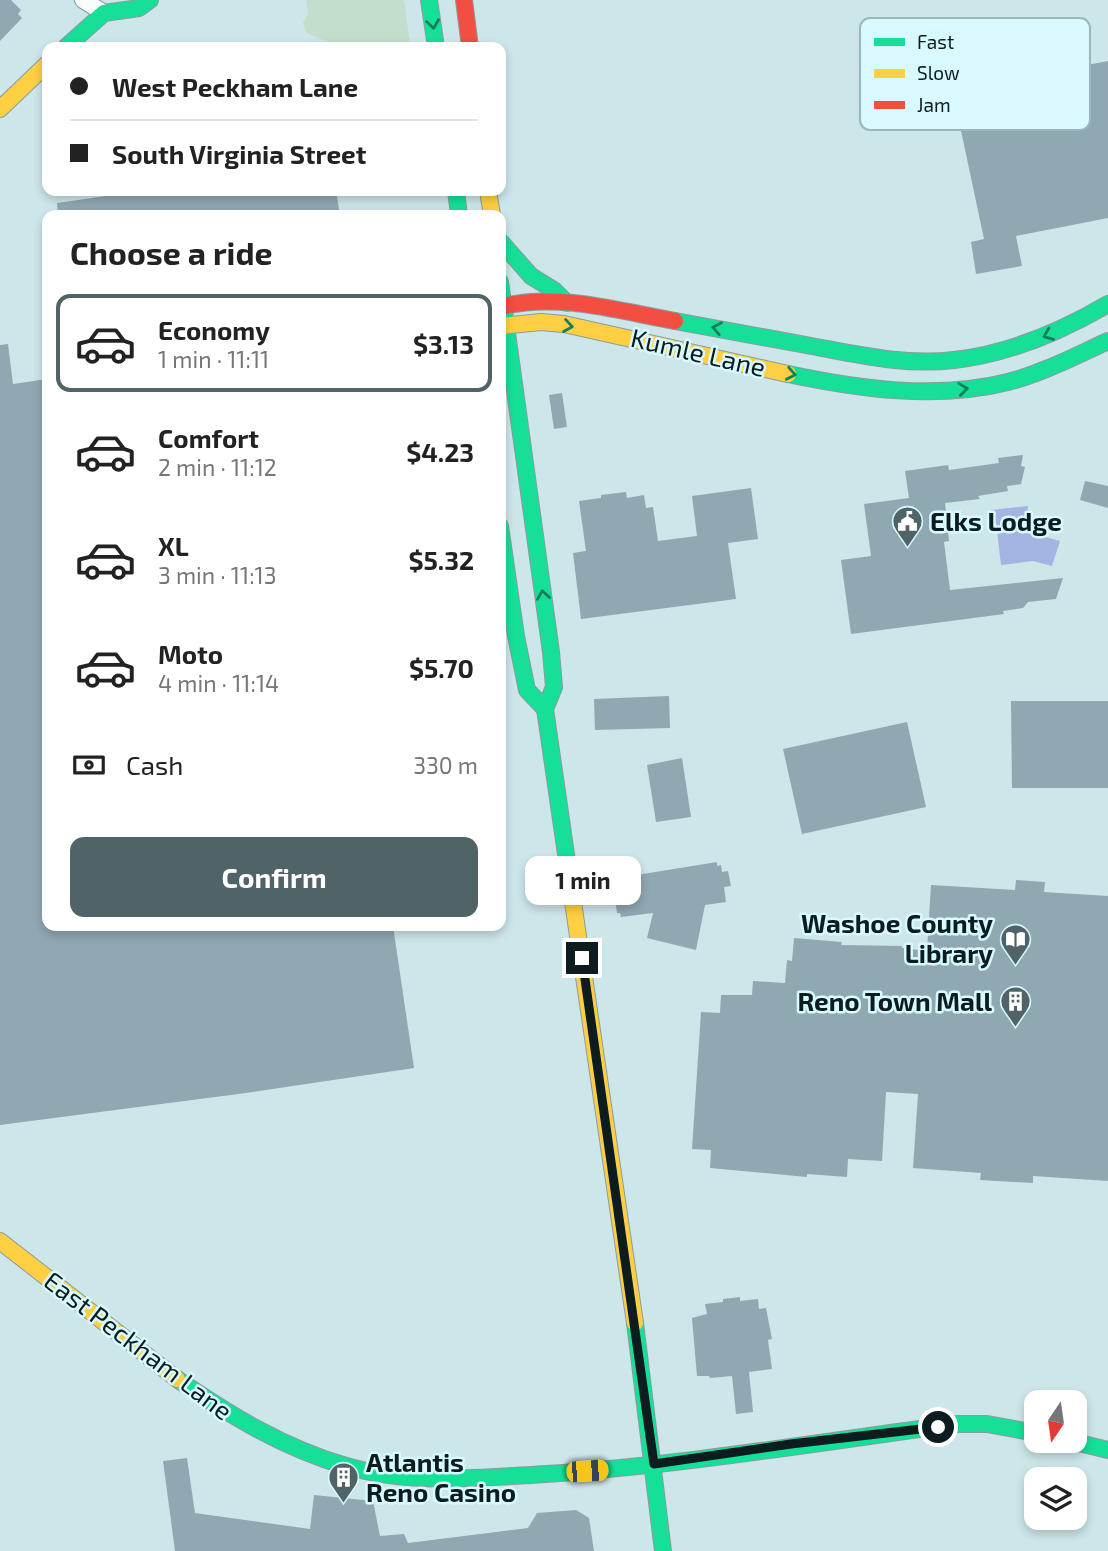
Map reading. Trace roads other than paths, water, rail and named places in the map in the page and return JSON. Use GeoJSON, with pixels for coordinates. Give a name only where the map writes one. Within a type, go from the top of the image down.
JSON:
{"type":"FeatureCollection","features":[{"type":"Feature","properties":{"kind":"street"},"geometry":{"type":"LineString","coordinates":[[83,0],[126,11],[139,8],[150,0]]}},
{"type":"Feature","properties":{"kind":"street"},"geometry":{"type":"LineString","coordinates":[[429,0],[435,42]]}},
{"type":"Feature","properties":{"kind":"street"},"geometry":{"type":"LineString","coordinates":[[464,0],[469,42]]}},
{"type":"Feature","properties":{"kind":"street"},"geometry":{"type":"LineString","coordinates":[[71,42],[105,6]]}},
{"type":"Feature","properties":{"kind":"street"},"geometry":{"type":"LineString","coordinates":[[0,109],[42,69]]}},
{"type":"Feature","properties":{"kind":"street"},"geometry":{"type":"LineString","coordinates":[[506,248],[528,274],[552,288],[567,303]]}},
{"type":"Feature","properties":{"kind":"street","name":"Kumle Lane"},"geometry":{"type":"LineString","coordinates":[[506,306],[545,301],[567,303],[693,323],[881,359],[917,362],[953,360],[1027,344],[1059,331],[1108,304]]}},
{"type":"Feature","properties":{"kind":"street","name":"Kumle Lane"},"geometry":{"type":"LineString","coordinates":[[506,326],[541,322],[564,324],[761,368],[870,389],[895,391],[955,390],[995,385],[1034,374],[1108,341]]}},
{"type":"Feature","properties":{"kind":"street"},"geometry":{"type":"LineString","coordinates":[[506,346],[551,652],[554,687],[545,709],[654,1464],[663,1551]]}},
{"type":"Feature","properties":{"kind":"street"},"geometry":{"type":"LineString","coordinates":[[881,359],[895,391]]}},
{"type":"Feature","properties":{"kind":"street"},"geometry":{"type":"LineString","coordinates":[[506,567],[527,690],[545,709]]}},
{"type":"Feature","properties":{"kind":"street","name":"East Peckham Lane"},"geometry":{"type":"LineString","coordinates":[[0,1241],[185,1386],[265,1436],[315,1457],[377,1473],[464,1479],[654,1464],[957,1424],[987,1424],[1024,1431]]}},
{"type":"Feature","properties":{"kind":"street"},"geometry":{"type":"LineString","coordinates":[[1087,1445],[1108,1450]]}},
{"type":"Feature","properties":{"kind":"water"},"geometry":{"type":"Polygon","coordinates":[[[1028,506],[1029,532],[1060,541],[1052,566],[1033,561],[1001,565],[996,522],[992,519],[991,510],[1028,506]]]}},
{"type":"Feature","properties":{"kind":"place","name":"Elks Lodge"},"geometry":{"type":"Point","coordinates":[907,549]}},
{"type":"Feature","properties":{"kind":"place","name":"Washoe County Library"},"geometry":{"type":"Point","coordinates":[1016,966]}},
{"type":"Feature","properties":{"kind":"place","name":"Reno Town Mall"},"geometry":{"type":"Point","coordinates":[1015,1029]}},
{"type":"Feature","properties":{"kind":"place","name":"Atlantis Reno Casino"},"geometry":{"type":"Point","coordinates":[343,1505]}}]}
